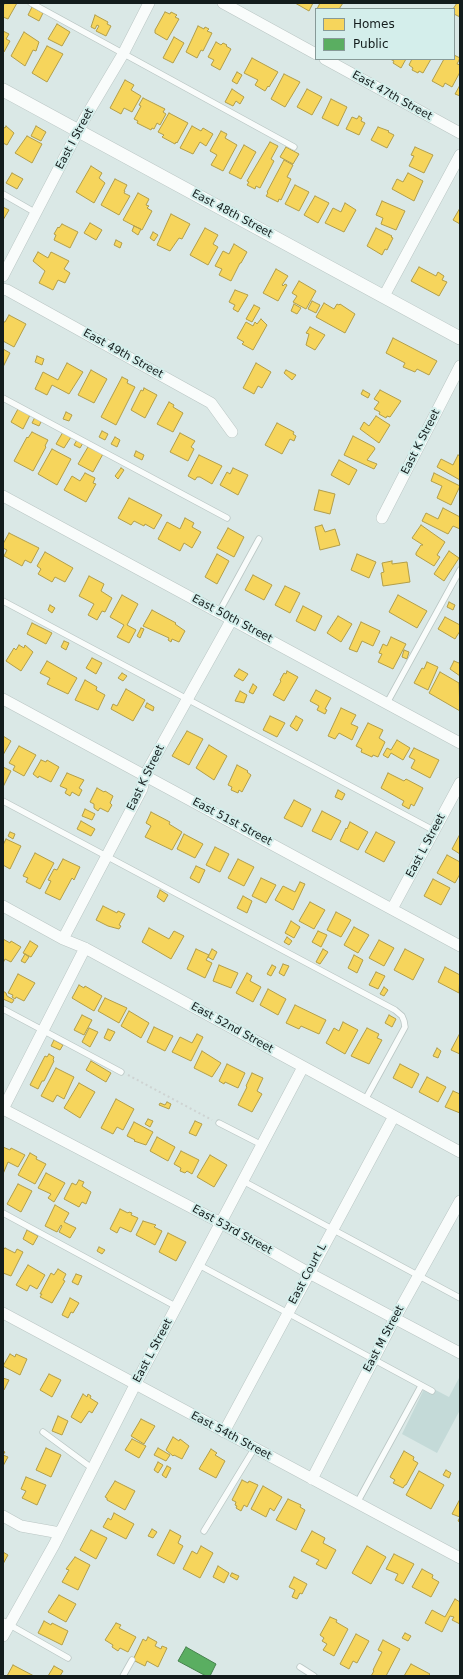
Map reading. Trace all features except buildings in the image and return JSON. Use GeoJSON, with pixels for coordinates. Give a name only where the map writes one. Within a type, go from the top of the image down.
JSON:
{"type":"FeatureCollection","features":[{"type":"Feature","properties":{"kind":"street","name":"East I Street"},"geometry":{"type":"LineString","coordinates":[[3,276],[78,131],[123,54],[148,3]]}},
{"type":"Feature","properties":{"kind":"street"},"geometry":{"type":"LineString","coordinates":[[223,3],[315,53]]}},
{"type":"Feature","properties":{"kind":"street","name":"East 47th Street"},"geometry":{"type":"LineString","coordinates":[[327,60],[460,134]]}},
{"type":"Feature","properties":{"kind":"street","name":"East 48th Street"},"geometry":{"type":"LineString","coordinates":[[3,90],[460,338]]}},
{"type":"Feature","properties":{"kind":"street"},"geometry":{"type":"LineString","coordinates":[[384,296],[460,155]]}},
{"type":"Feature","properties":{"kind":"street","name":"East 49th Street"},"geometry":{"type":"LineString","coordinates":[[3,289],[211,403],[232,432]]}},
{"type":"Feature","properties":{"kind":"street","name":"East K Street"},"geometry":{"type":"LineString","coordinates":[[382,518],[460,366]]}},
{"type":"Feature","properties":{"kind":"street","name":"East 50th Street"},"geometry":{"type":"LineString","coordinates":[[3,496],[460,743]]}},
{"type":"Feature","properties":{"kind":"street","name":"East K Street"},"geometry":{"type":"LineString","coordinates":[[63,939],[142,789],[145,775],[232,619]]}},
{"type":"Feature","properties":{"kind":"street","name":"East 51st Street"},"geometry":{"type":"LineString","coordinates":[[3,699],[460,946]]}},
{"type":"Feature","properties":{"kind":"street","name":"East L Street"},"geometry":{"type":"LineString","coordinates":[[392,909],[460,783]]}},
{"type":"Feature","properties":{"kind":"street","name":"East 52nd Street"},"geometry":{"type":"LineString","coordinates":[[3,906],[63,939],[85,948],[460,1152]]}},
{"type":"Feature","properties":{"kind":"street"},"geometry":{"type":"LineString","coordinates":[[3,1109],[85,948]]}},
{"type":"Feature","properties":{"kind":"street","name":"East L Street"},"geometry":{"type":"LineString","coordinates":[[3,1636],[6,1623],[60,1533],[135,1385],[303,1067]]}},
{"type":"Feature","properties":{"kind":"street","name":"East 53rd Street"},"geometry":{"type":"LineString","coordinates":[[3,1109],[221,1224],[308,1273],[460,1353]]}},
{"type":"Feature","properties":{"kind":"street","name":"East Court L"},"geometry":{"type":"LineString","coordinates":[[224,1432],[308,1273],[394,1116]]}},
{"type":"Feature","properties":{"kind":"street","name":"East M Street"},"geometry":{"type":"LineString","coordinates":[[312,1479],[395,1318],[460,1201]]}},
{"type":"Feature","properties":{"kind":"street","name":"East 54th Street"},"geometry":{"type":"LineString","coordinates":[[3,1313],[254,1449],[460,1558]]}},
{"type":"Feature","properties":{"kind":"street"},"geometry":{"type":"LineString","coordinates":[[3,1516],[21,1526],[60,1533]]}},
{"type":"Feature","properties":{"kind":"lane"},"geometry":{"type":"LineString","coordinates":[[30,3],[294,147]]}},
{"type":"Feature","properties":{"kind":"lane"},"geometry":{"type":"LineString","coordinates":[[3,194],[36,213]]}},
{"type":"Feature","properties":{"kind":"lane"},"geometry":{"type":"LineString","coordinates":[[3,398],[228,518]]}},
{"type":"Feature","properties":{"kind":"lane"},"geometry":{"type":"LineString","coordinates":[[219,612],[259,538]]}},
{"type":"Feature","properties":{"kind":"lane"},"geometry":{"type":"LineString","coordinates":[[387,703],[460,570]]}},
{"type":"Feature","properties":{"kind":"lane"},"geometry":{"type":"LineString","coordinates":[[3,601],[434,831]]}},
{"type":"Feature","properties":{"kind":"lane"},"geometry":{"type":"LineString","coordinates":[[3,801],[388,1006],[402,1016],[404,1027],[365,1100]]}},
{"type":"Feature","properties":{"kind":"lane"},"geometry":{"type":"LineString","coordinates":[[3,1009],[121,1072]]}},
{"type":"Feature","properties":{"kind":"lane"},"geometry":{"type":"LineString","coordinates":[[219,1123],[262,1145]]}},
{"type":"Feature","properties":{"kind":"lane"},"geometry":{"type":"LineString","coordinates":[[243,1181],[460,1298]]}},
{"type":"Feature","properties":{"kind":"lane"},"geometry":{"type":"LineString","coordinates":[[3,1213],[177,1307]]}},
{"type":"Feature","properties":{"kind":"lane"},"geometry":{"type":"LineString","coordinates":[[199,1265],[432,1391]]}},
{"type":"Feature","properties":{"kind":"lane"},"geometry":{"type":"LineString","coordinates":[[357,1504],[421,1386]]}},
{"type":"Feature","properties":{"kind":"lane"},"geometry":{"type":"LineString","coordinates":[[43,1432],[93,1469]]}},
{"type":"Feature","properties":{"kind":"lane"},"geometry":{"type":"LineString","coordinates":[[204,1531],[254,1449]]}},
{"type":"Feature","properties":{"kind":"lane"},"geometry":{"type":"LineString","coordinates":[[6,1623],[68,1658]]}},
{"type":"Feature","properties":{"kind":"lane"},"geometry":{"type":"LineString","coordinates":[[123,1676],[132,1660]]}},
{"type":"Feature","properties":{"kind":"lane"},"geometry":{"type":"LineString","coordinates":[[300,1667],[314,1676]]}},
{"type":"Feature","properties":{"kind":"path"},"geometry":{"type":"LineString","coordinates":[[121,1072],[219,1123]]}},
{"type":"Feature","properties":{"kind":"shaded area"},"geometry":{"type":"Polygon","coordinates":[[[460,1376],[460,1410],[437,1453],[402,1434],[426,1385],[449,1397],[460,1376]]]}}]}
